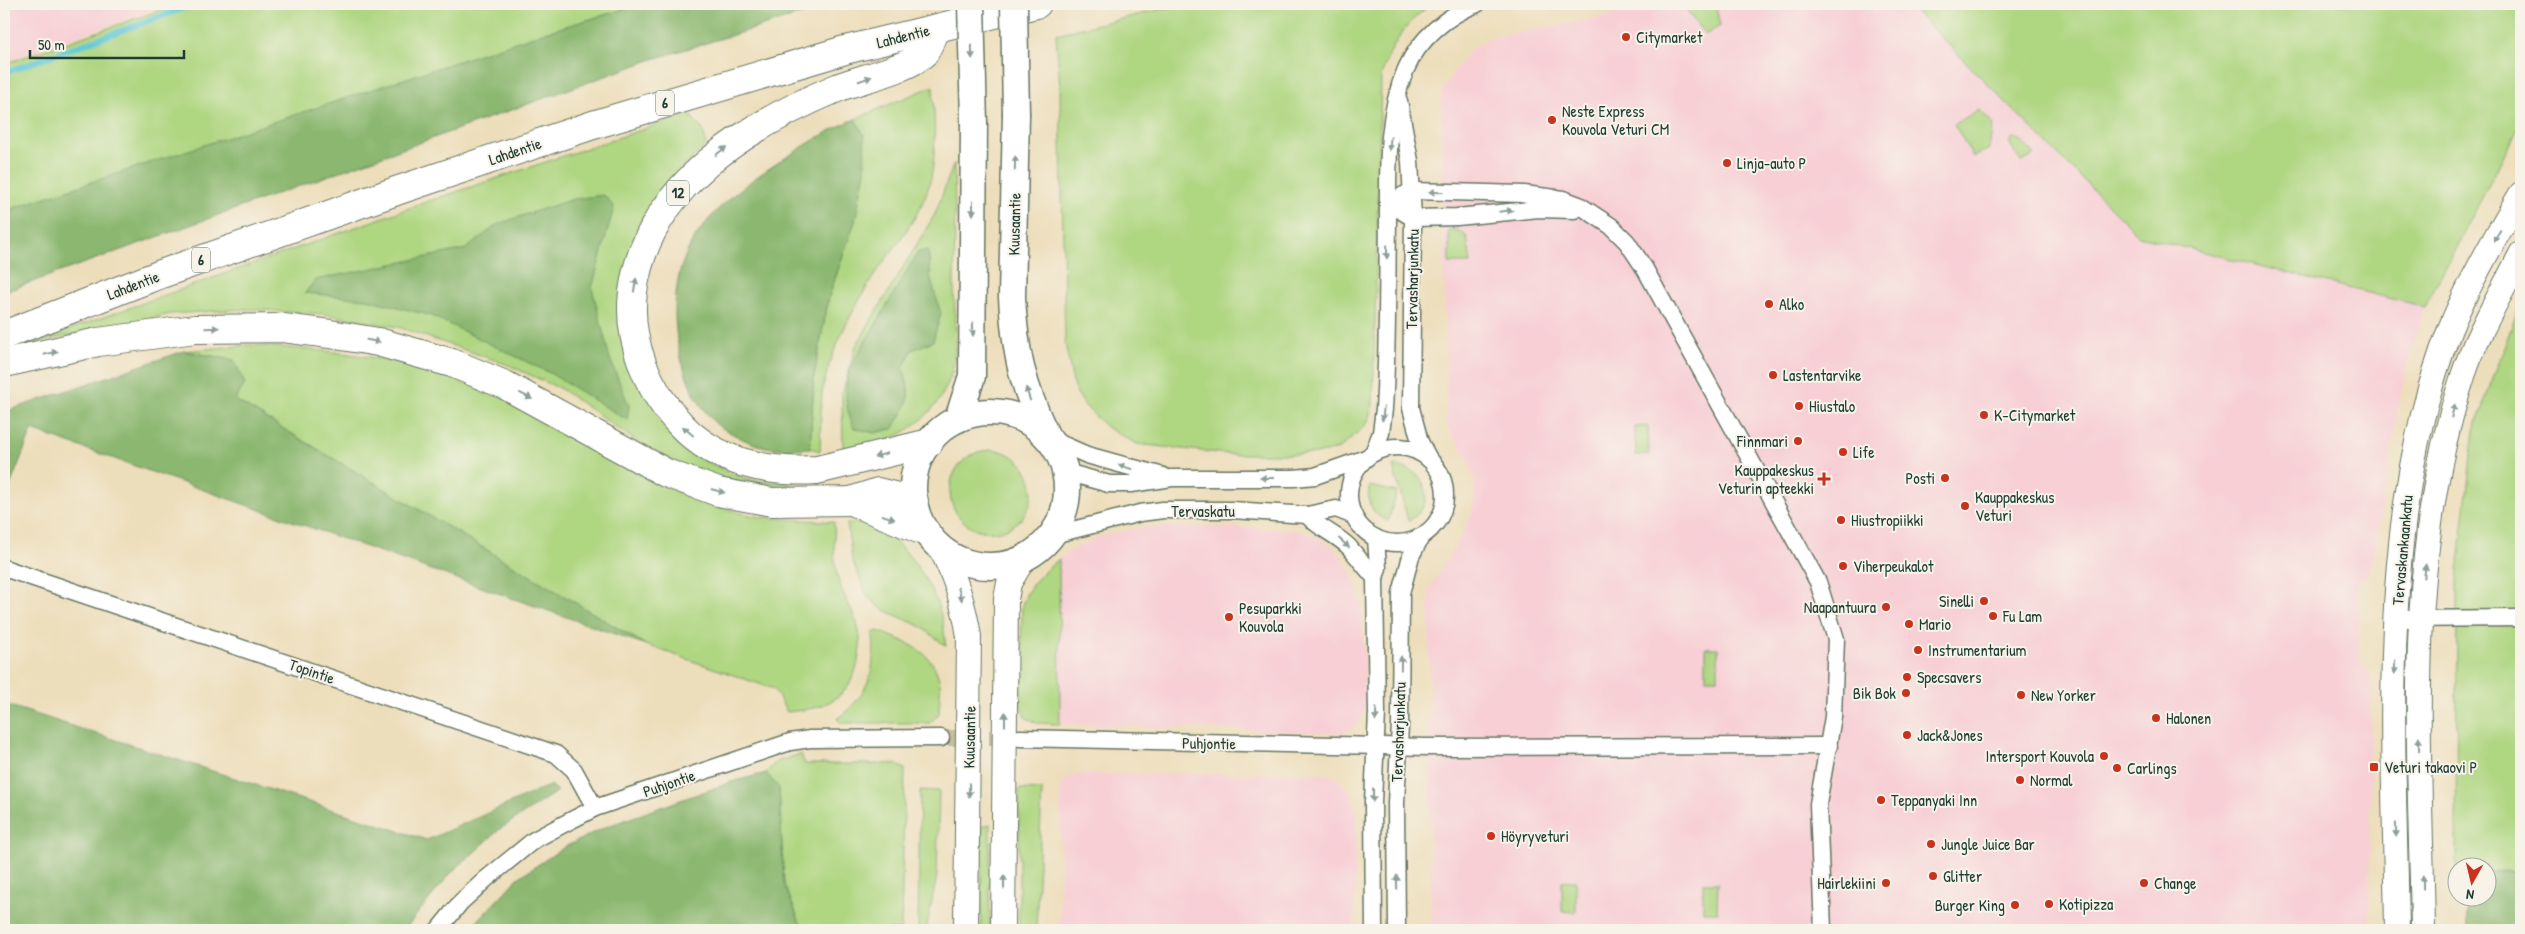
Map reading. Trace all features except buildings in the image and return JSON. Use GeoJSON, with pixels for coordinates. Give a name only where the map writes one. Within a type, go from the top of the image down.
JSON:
{"type":"FeatureCollection","features":[{"type":"Feature","properties":{"kind":"highway","name":"Lahdentie"},"geometry":{"type":"LineString","coordinates":[[4,335],[160,274],[399,190],[584,128],[845,50],[1037,4]]}},
{"type":"Feature","properties":{"kind":"highway","name":"12"},"geometry":{"type":"LineString","coordinates":[[928,443],[817,470],[800,471],[767,468],[728,458],[687,432],[670,414],[658,396],[648,378],[640,355],[634,327],[632,301],[635,279],[652,233],[687,181],[718,152],[752,130],[792,108],[839,88],[901,66],[924,53],[935,28]]}},
{"type":"Feature","properties":{"kind":"highway"},"geometry":{"type":"LineString","coordinates":[[4,363],[98,342],[195,329],[283,328],[330,334],[378,342],[452,363],[513,389],[666,473],[718,492],[772,502],[850,501],[878,492],[914,501]]}},
{"type":"Feature","properties":{"kind":"highway"},"geometry":{"type":"LineString","coordinates":[[850,501],[934,541]]}},
{"type":"Feature","properties":{"kind":"main road"},"geometry":{"type":"LineString","coordinates":[[958,420],[972,376],[974,124],[971,4]]}},
{"type":"Feature","properties":{"kind":"main road","name":"Kuusaantie"},"geometry":{"type":"LineString","coordinates":[[1014,4],[1016,115],[1012,297],[1014,331],[1018,364],[1024,383],[1048,438]]}},
{"type":"Feature","properties":{"kind":"main road"},"geometry":{"type":"LineString","coordinates":[[928,443],[915,471],[914,501],[918,517],[934,541],[960,560],[981,566],[1002,566],[1023,560],[1034,553],[1052,535],[1061,521],[1066,505],[1068,489],[1066,472],[1059,454],[1048,438],[1022,419],[1006,414],[981,413],[958,420]]}},
{"type":"Feature","properties":{"kind":"main road","name":"12"},"geometry":{"type":"LineString","coordinates":[[928,443],[942,429],[958,420]]}},
{"type":"Feature","properties":{"kind":"street","name":"Tervasharjunkatu"},"geometry":{"type":"LineString","coordinates":[[1369,456],[1381,434],[1386,379],[1389,146],[1398,96],[1406,69],[1426,38],[1455,15],[1478,4]]}},
{"type":"Feature","properties":{"kind":"street","name":"Tervasharjunkatu"},"geometry":{"type":"LineString","coordinates":[[1398,96],[1410,161],[1412,191],[1411,408],[1420,442],[1429,459]]}},
{"type":"Feature","properties":{"kind":"street"},"geometry":{"type":"LineString","coordinates":[[1388,203],[1412,191],[1549,196],[1578,205],[1611,226],[1627,242],[1645,269],[1818,582],[1836,640],[1835,693],[1829,746],[1818,804],[1823,930]]}},
{"type":"Feature","properties":{"kind":"street","name":"Tervaskankaankatu"},"geometry":{"type":"LineString","coordinates":[[2397,930],[2394,717],[2397,619],[2409,476],[2426,404],[2450,329],[2474,276],[2521,194]]}},
{"type":"Feature","properties":{"kind":"street"},"geometry":{"type":"LineString","coordinates":[[1388,203],[1413,218],[1457,217],[1559,208],[1595,217]]}},
{"type":"Feature","properties":{"kind":"street","name":"Tervaskankaankatu"},"geometry":{"type":"LineString","coordinates":[[2424,930],[2418,683],[2420,619],[2430,522],[2439,467],[2463,376],[2480,333],[2521,254]]}},
{"type":"Feature","properties":{"kind":"street"},"geometry":{"type":"LineString","coordinates":[[1048,438],[1086,455],[1172,478]]}},
{"type":"Feature","properties":{"kind":"street"},"geometry":{"type":"LineString","coordinates":[[1402,447],[1416,451],[1429,459],[1438,471],[1444,485],[1445,500],[1441,514],[1433,527],[1421,537],[1398,542],[1376,538],[1363,529],[1354,516],[1349,500],[1350,485],[1356,470],[1369,456],[1386,448],[1402,447]]}},
{"type":"Feature","properties":{"kind":"street","name":"Tervaskatu"},"geometry":{"type":"LineString","coordinates":[[1066,472],[1109,484],[1131,484],[1172,478],[1315,476],[1369,456]]}},
{"type":"Feature","properties":{"kind":"street","name":"Tervaskatu"},"geometry":{"type":"LineString","coordinates":[[1052,535],[1140,513],[1163,510],[1232,510],[1307,516],[1336,509],[1354,516]]}},
{"type":"Feature","properties":{"kind":"street"},"geometry":{"type":"LineString","coordinates":[[1307,516],[1320,528],[1336,535],[1350,548],[1375,578]]}},
{"type":"Feature","properties":{"kind":"street","name":"Tervasharjunkatu"},"geometry":{"type":"LineString","coordinates":[[1397,930],[1396,802],[1401,593],[1411,556],[1421,537]]}},
{"type":"Feature","properties":{"kind":"street","name":"Tervasharjunkatu"},"geometry":{"type":"LineString","coordinates":[[1374,930],[1374,746],[1377,713],[1375,578],[1378,568],[1376,538]]}},
{"type":"Feature","properties":{"kind":"street","name":"Kuusaantie"},"geometry":{"type":"LineString","coordinates":[[934,541],[956,578],[964,606],[969,636],[966,930]]}},
{"type":"Feature","properties":{"kind":"street"},"geometry":{"type":"LineString","coordinates":[[1003,930],[1006,599],[1009,583],[1023,560]]}},
{"type":"Feature","properties":{"kind":"street","name":"Topintie"},"geometry":{"type":"LineString","coordinates":[[4,568],[556,754],[574,770],[594,808]]}},
{"type":"Feature","properties":{"kind":"street"},"geometry":{"type":"LineString","coordinates":[[2397,619],[2521,618]]}},
{"type":"Feature","properties":{"kind":"street","name":"Puhjontie"},"geometry":{"type":"LineString","coordinates":[[438,930],[461,902],[509,859],[534,840],[594,808],[790,742],[810,739],[941,738]]}},
{"type":"Feature","properties":{"kind":"street","name":"Puhjontie"},"geometry":{"type":"LineString","coordinates":[[1019,738],[1398,747],[1829,746]]}},
{"type":"Feature","properties":{"kind":"shaded area"},"geometry":{"type":"Polygon","coordinates":[[[4,4],[169,4],[4,62],[4,4]]]}},
{"type":"Feature","properties":{"kind":"shaded area","name":"Kauppakeskus Veturi"},"geometry":{"type":"Polygon","coordinates":[[[1671,4],[1908,4],[2139,236],[2425,307],[2404,375],[2370,573],[2358,581],[2359,661],[2371,676],[2369,930],[1431,930],[1429,590],[1462,535],[1472,512],[1475,495],[1474,479],[1468,458],[1447,426],[1441,94],[1454,71],[1470,50],[1488,39],[1671,4]]]}},
{"type":"Feature","properties":{"kind":"shaded area"},"geometry":{"type":"Polygon","coordinates":[[[1206,526],[1284,529],[1305,533],[1321,539],[1334,548],[1345,562],[1355,580],[1362,607],[1366,700],[1364,714],[1356,725],[1344,733],[1060,724],[1059,559],[1072,549],[1101,536],[1144,527],[1206,526]]]}},
{"type":"Feature","properties":{"kind":"shaded area"},"geometry":{"type":"Polygon","coordinates":[[[1319,773],[1336,776],[1352,794],[1356,815],[1354,930],[1060,930],[1061,787],[1066,779],[1077,774],[1319,773]]]}},
{"type":"Feature","properties":{"kind":"green space"},"geometry":{"type":"Polygon","coordinates":[[[178,4],[642,4],[546,32],[4,218],[4,64],[178,4]]]}},
{"type":"Feature","properties":{"kind":"green space"},"geometry":{"type":"Polygon","coordinates":[[[642,4],[836,4],[653,59],[4,292],[4,211],[546,32],[642,4]]]}},
{"type":"Feature","properties":{"kind":"green space"},"geometry":{"type":"Polygon","coordinates":[[[1184,4],[1433,4],[1423,10],[1407,26],[1395,44],[1381,76],[1373,405],[1367,424],[1339,449],[1316,454],[1228,454],[1137,444],[1106,427],[1085,406],[1074,388],[1065,343],[1060,88],[1056,34],[1184,4]]]}},
{"type":"Feature","properties":{"kind":"green space"},"geometry":{"type":"Polygon","coordinates":[[[1685,4],[1731,4],[1716,7],[1720,26],[1705,35],[1686,9],[1685,4]]]}},
{"type":"Feature","properties":{"kind":"green space"},"geometry":{"type":"Polygon","coordinates":[[[1908,4],[2521,4],[2521,123],[2425,307],[2139,236],[1908,4]]]}},
{"type":"Feature","properties":{"kind":"green space"},"geometry":{"type":"Polygon","coordinates":[[[933,86],[934,155],[927,193],[905,233],[870,282],[841,336],[829,365],[822,394],[820,451],[810,448],[814,376],[829,296],[855,221],[864,135],[855,119],[933,86]]]}},
{"type":"Feature","properties":{"kind":"green space"},"geometry":{"type":"Polygon","coordinates":[[[1979,110],[1993,123],[1989,149],[1973,157],[1954,124],[1979,110]]]}},
{"type":"Feature","properties":{"kind":"green space"},"geometry":{"type":"Polygon","coordinates":[[[689,114],[703,130],[706,145],[677,173],[650,209],[624,328],[701,459],[737,476],[760,481],[790,483],[789,488],[718,478],[682,465],[639,443],[561,389],[506,364],[398,327],[325,314],[246,309],[171,314],[25,345],[426,202],[689,114]]]}},
{"type":"Feature","properties":{"kind":"green space"},"geometry":{"type":"Polygon","coordinates":[[[855,119],[864,135],[865,171],[855,221],[829,296],[814,376],[810,448],[778,449],[760,446],[742,439],[717,424],[701,405],[689,383],[681,359],[676,334],[675,308],[677,283],[684,260],[694,239],[726,201],[765,171],[808,143],[855,119]]]}},
{"type":"Feature","properties":{"kind":"green space"},"geometry":{"type":"Polygon","coordinates":[[[2013,138],[2020,140],[2035,155],[2021,162],[2010,145],[2010,140],[2013,138]]]}},
{"type":"Feature","properties":{"kind":"green space"},"geometry":{"type":"Polygon","coordinates":[[[954,163],[956,339],[952,371],[946,389],[936,404],[911,428],[895,437],[878,443],[843,451],[842,394],[856,346],[935,214],[954,163]]]}},
{"type":"Feature","properties":{"kind":"green space"},"geometry":{"type":"Polygon","coordinates":[[[604,195],[614,207],[592,288],[610,359],[629,406],[627,420],[550,373],[432,316],[367,299],[305,293],[315,280],[466,249],[498,224],[573,199],[604,195]]]}},
{"type":"Feature","properties":{"kind":"green space"},"geometry":{"type":"Polygon","coordinates":[[[1449,229],[1460,231],[1467,237],[1471,263],[1449,263],[1449,229]]]}},
{"type":"Feature","properties":{"kind":"green space"},"geometry":{"type":"Polygon","coordinates":[[[928,250],[931,280],[941,314],[933,341],[912,350],[903,368],[908,387],[906,406],[893,429],[874,433],[854,428],[848,412],[846,397],[850,370],[918,252],[928,250]]]}},
{"type":"Feature","properties":{"kind":"green space"},"geometry":{"type":"Polygon","coordinates":[[[2521,301],[2521,871],[2498,871],[2498,856],[2456,856],[2457,579],[2474,430],[2521,301]]]}},
{"type":"Feature","properties":{"kind":"green space"},"geometry":{"type":"Polygon","coordinates":[[[249,345],[342,353],[373,358],[434,371],[464,380],[510,400],[655,482],[697,499],[751,515],[834,522],[837,575],[855,618],[860,636],[859,658],[852,678],[839,696],[831,701],[810,709],[787,712],[774,689],[646,645],[235,400],[234,360],[184,351],[249,345]]]}},
{"type":"Feature","properties":{"kind":"green space"},"geometry":{"type":"Polygon","coordinates":[[[184,351],[234,360],[245,384],[235,400],[646,645],[32,430],[4,501],[4,412],[184,351]]]}},
{"type":"Feature","properties":{"kind":"green space"},"geometry":{"type":"Polygon","coordinates":[[[1648,426],[1649,454],[1636,455],[1635,427],[1648,426]]]}},
{"type":"Feature","properties":{"kind":"green space"},"geometry":{"type":"Polygon","coordinates":[[[991,450],[1007,453],[1020,462],[1029,475],[1032,491],[1029,507],[1020,520],[1007,529],[991,532],[975,529],[962,520],[953,507],[950,491],[953,475],[962,462],[975,453],[991,450]]]}},
{"type":"Feature","properties":{"kind":"green space"},"geometry":{"type":"Polygon","coordinates":[[[1393,466],[1405,468],[1414,473],[1421,480],[1425,488],[1424,506],[1418,514],[1408,521],[1393,466]]]}},
{"type":"Feature","properties":{"kind":"green space"},"geometry":{"type":"Polygon","coordinates":[[[1370,486],[1397,492],[1388,521],[1374,512],[1369,498],[1370,486]]]}},
{"type":"Feature","properties":{"kind":"green space"},"geometry":{"type":"Polygon","coordinates":[[[858,522],[873,527],[899,545],[920,571],[936,600],[943,622],[946,646],[920,626],[884,610],[873,602],[865,592],[852,559],[847,523],[858,522]]]}},
{"type":"Feature","properties":{"kind":"green space"},"geometry":{"type":"Polygon","coordinates":[[[1059,559],[1060,724],[1036,723],[1025,717],[1020,704],[1022,605],[1028,591],[1037,579],[1059,559]]]}},
{"type":"Feature","properties":{"kind":"green space"},"geometry":{"type":"Polygon","coordinates":[[[878,631],[897,638],[915,648],[930,660],[939,679],[940,687],[939,714],[930,723],[841,723],[837,719],[857,701],[868,681],[873,659],[873,633],[878,631]]]}},
{"type":"Feature","properties":{"kind":"green space"},"geometry":{"type":"Polygon","coordinates":[[[1706,648],[1718,648],[1718,678],[1706,678],[1706,648]]]}},
{"type":"Feature","properties":{"kind":"green space"},"geometry":{"type":"Polygon","coordinates":[[[4,704],[427,840],[551,785],[558,791],[500,829],[450,874],[404,930],[4,930],[4,704]]]}},
{"type":"Feature","properties":{"kind":"green space"},"geometry":{"type":"Polygon","coordinates":[[[801,754],[805,764],[896,764],[905,769],[901,930],[803,930],[784,884],[779,789],[766,773],[776,762],[801,754]]]}},
{"type":"Feature","properties":{"kind":"green space"},"geometry":{"type":"Polygon","coordinates":[[[766,773],[779,788],[784,884],[803,930],[469,930],[518,878],[563,848],[605,827],[731,782],[766,773]]]}},
{"type":"Feature","properties":{"kind":"green space"},"geometry":{"type":"Polygon","coordinates":[[[1019,789],[1042,790],[1036,930],[1021,930],[1019,923],[1019,789]]]}},
{"type":"Feature","properties":{"kind":"green space"},"geometry":{"type":"Polygon","coordinates":[[[920,790],[939,791],[937,876],[926,930],[918,930],[920,790]]]}},
{"type":"Feature","properties":{"kind":"green space"},"geometry":{"type":"Polygon","coordinates":[[[990,824],[990,930],[981,930],[982,826],[990,824]]]}},
{"type":"Feature","properties":{"kind":"green space"},"geometry":{"type":"Polygon","coordinates":[[[2498,872],[2521,872],[2521,930],[2468,930],[2467,906],[2498,906],[2498,872]]]}},
{"type":"Feature","properties":{"kind":"green space"},"geometry":{"type":"Polygon","coordinates":[[[1562,881],[1576,881],[1576,912],[1562,911],[1562,881]]]}},
{"type":"Feature","properties":{"kind":"green space"},"geometry":{"type":"Polygon","coordinates":[[[1703,883],[1718,883],[1717,912],[1703,912],[1703,883]]]}},
{"type":"Feature","properties":{"kind":"waterway"},"geometry":{"type":"LineString","coordinates":[[4,73],[195,4]]}},
{"type":"Feature","properties":{"kind":"tunnel"},"geometry":{"type":"LineString","coordinates":[[941,738],[1014,738]]}},
{"type":"Feature","properties":{"kind":"place","name":"Citymarket"},"geometry":{"type":"Point","coordinates":[1626,37]}},
{"type":"Feature","properties":{"kind":"place","name":"Neste Express Kouvola Veturi CM"},"geometry":{"type":"Point","coordinates":[1552,120]}},
{"type":"Feature","properties":{"kind":"place","name":"Linja-auto P"},"geometry":{"type":"Point","coordinates":[1727,163]}},
{"type":"Feature","properties":{"kind":"place","name":"Alko"},"geometry":{"type":"Point","coordinates":[1769,304]}},
{"type":"Feature","properties":{"kind":"place","name":"Lastentarvike"},"geometry":{"type":"Point","coordinates":[1773,375]}},
{"type":"Feature","properties":{"kind":"place","name":"Hiustalo"},"geometry":{"type":"Point","coordinates":[1799,406]}},
{"type":"Feature","properties":{"kind":"place","name":"K-Citymarket"},"geometry":{"type":"Point","coordinates":[1984,415]}},
{"type":"Feature","properties":{"kind":"place","name":"Finnmari"},"geometry":{"type":"Point","coordinates":[1798,441]}},
{"type":"Feature","properties":{"kind":"place","name":"Life"},"geometry":{"type":"Point","coordinates":[1843,452]}},
{"type":"Feature","properties":{"kind":"place","name":"Posti"},"geometry":{"type":"Point","coordinates":[1945,478]}},
{"type":"Feature","properties":{"kind":"place","name":"Kauppakeskus Veturin apteekki"},"geometry":{"type":"Point","coordinates":[1824,479]}},
{"type":"Feature","properties":{"kind":"place","name":"Kauppakeskus Veturi"},"geometry":{"type":"Point","coordinates":[1965,506]}},
{"type":"Feature","properties":{"kind":"place","name":"Hiustropiikki"},"geometry":{"type":"Point","coordinates":[1841,520]}},
{"type":"Feature","properties":{"kind":"place","name":"Viherpeukalot"},"geometry":{"type":"Point","coordinates":[1843,566]}},
{"type":"Feature","properties":{"kind":"place","name":"Sinelli"},"geometry":{"type":"Point","coordinates":[1984,601]}},
{"type":"Feature","properties":{"kind":"place","name":"Naapantuura"},"geometry":{"type":"Point","coordinates":[1886,607]}},
{"type":"Feature","properties":{"kind":"place","name":"Fu Lam"},"geometry":{"type":"Point","coordinates":[1993,616]}},
{"type":"Feature","properties":{"kind":"place","name":"Pesuparkki Kouvola"},"geometry":{"type":"Point","coordinates":[1229,617]}},
{"type":"Feature","properties":{"kind":"place","name":"Mario"},"geometry":{"type":"Point","coordinates":[1909,624]}},
{"type":"Feature","properties":{"kind":"place","name":"Instrumentarium"},"geometry":{"type":"Point","coordinates":[1918,650]}},
{"type":"Feature","properties":{"kind":"place","name":"Specsavers"},"geometry":{"type":"Point","coordinates":[1907,677]}},
{"type":"Feature","properties":{"kind":"place","name":"Bik Bok"},"geometry":{"type":"Point","coordinates":[1906,693]}},
{"type":"Feature","properties":{"kind":"place","name":"New Yorker"},"geometry":{"type":"Point","coordinates":[2021,695]}},
{"type":"Feature","properties":{"kind":"place","name":"Halonen"},"geometry":{"type":"Point","coordinates":[2156,718]}},
{"type":"Feature","properties":{"kind":"place","name":"Jack&Jones"},"geometry":{"type":"Point","coordinates":[1907,735]}},
{"type":"Feature","properties":{"kind":"place","name":"Intersport Kouvola"},"geometry":{"type":"Point","coordinates":[2104,756]}},
{"type":"Feature","properties":{"kind":"place","name":"Veturi takaovi P"},"geometry":{"type":"Point","coordinates":[2374,767]}},
{"type":"Feature","properties":{"kind":"place","name":"Carlings"},"geometry":{"type":"Point","coordinates":[2117,768]}},
{"type":"Feature","properties":{"kind":"place","name":"Normal"},"geometry":{"type":"Point","coordinates":[2020,780]}},
{"type":"Feature","properties":{"kind":"place","name":"Teppanyaki Inn"},"geometry":{"type":"Point","coordinates":[1881,800]}},
{"type":"Feature","properties":{"kind":"place","name":"Höyryveturi"},"geometry":{"type":"Point","coordinates":[1491,836]}},
{"type":"Feature","properties":{"kind":"place","name":"Jungle Juice Bar"},"geometry":{"type":"Point","coordinates":[1931,844]}},
{"type":"Feature","properties":{"kind":"place","name":"Glitter"},"geometry":{"type":"Point","coordinates":[1933,876]}},
{"type":"Feature","properties":{"kind":"place","name":"Hairlekiini"},"geometry":{"type":"Point","coordinates":[1886,883]}},
{"type":"Feature","properties":{"kind":"place","name":"Change"},"geometry":{"type":"Point","coordinates":[2144,883]}},
{"type":"Feature","properties":{"kind":"place","name":"Kotipizza"},"geometry":{"type":"Point","coordinates":[2049,904]}},
{"type":"Feature","properties":{"kind":"place","name":"Burger King"},"geometry":{"type":"Point","coordinates":[2015,905]}}]}
